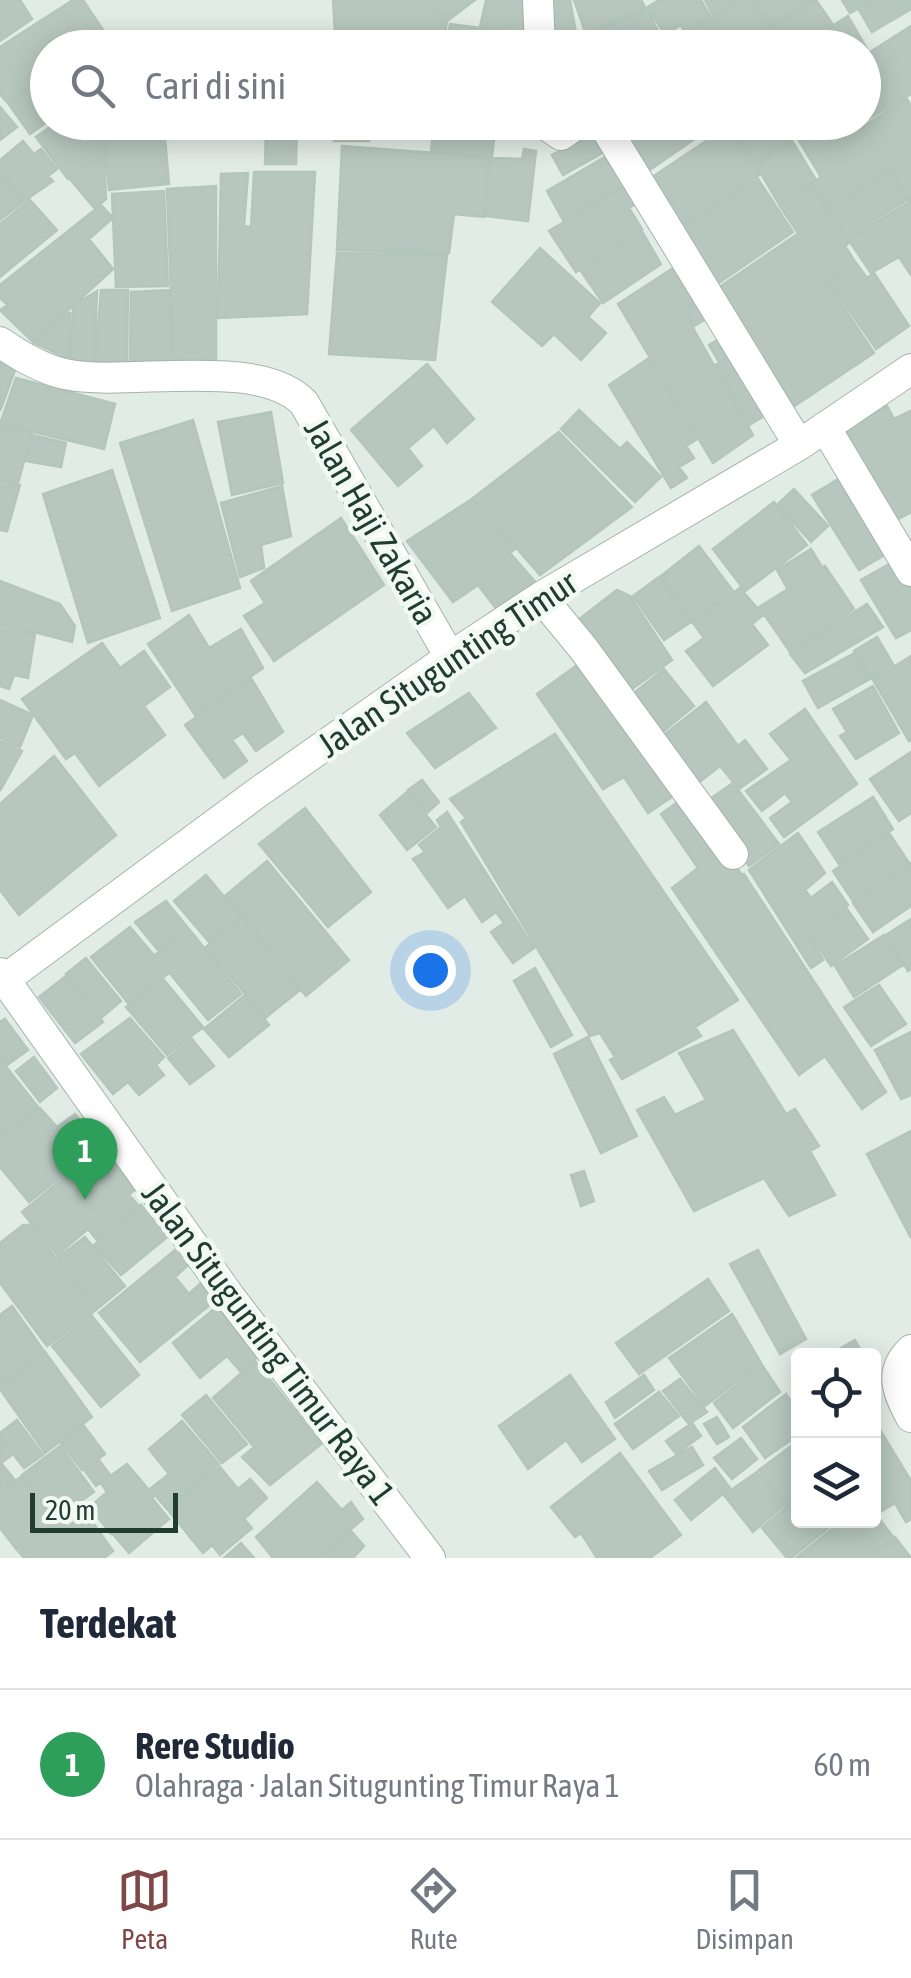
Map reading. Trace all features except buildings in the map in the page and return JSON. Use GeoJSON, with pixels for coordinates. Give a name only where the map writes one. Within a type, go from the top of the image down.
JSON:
{"type":"FeatureCollection","features":[{"type":"Feature","properties":{"kind":"street"},"geometry":{"type":"LineString","coordinates":[[538,0],[539,30]]}},
{"type":"Feature","properties":{"kind":"street"},"geometry":{"type":"LineString","coordinates":[[613,140],[799,445]]}},
{"type":"Feature","properties":{"kind":"street","name":"Jalan Haji Zakaria"},"geometry":{"type":"LineString","coordinates":[[0,342],[28,360],[69,376],[260,378],[295,393],[304,402],[450,657]]}},
{"type":"Feature","properties":{"kind":"street","name":"Jalan Situgunting Timur"},"geometry":{"type":"LineString","coordinates":[[2,979],[450,657],[540,597],[799,445],[911,368]]}},
{"type":"Feature","properties":{"kind":"street"},"geometry":{"type":"LineString","coordinates":[[826,427],[911,572]]}},
{"type":"Feature","properties":{"kind":"street"},"geometry":{"type":"LineString","coordinates":[[540,597],[583,648],[733,854]]}},
{"type":"Feature","properties":{"kind":"street","name":"Jalan Situgunting Timur Raya 1"},"geometry":{"type":"LineString","coordinates":[[2,979],[230,1296],[430,1558]]}},
{"type":"Feature","properties":{"kind":"street"},"geometry":{"type":"LineString","coordinates":[[911,1350],[898,1366],[896,1379],[898,1394],[911,1417]]}},
{"type":"Feature","properties":{"kind":"place","name":"Rere Studio"},"geometry":{"type":"Point","coordinates":[85,1200]}}]}
